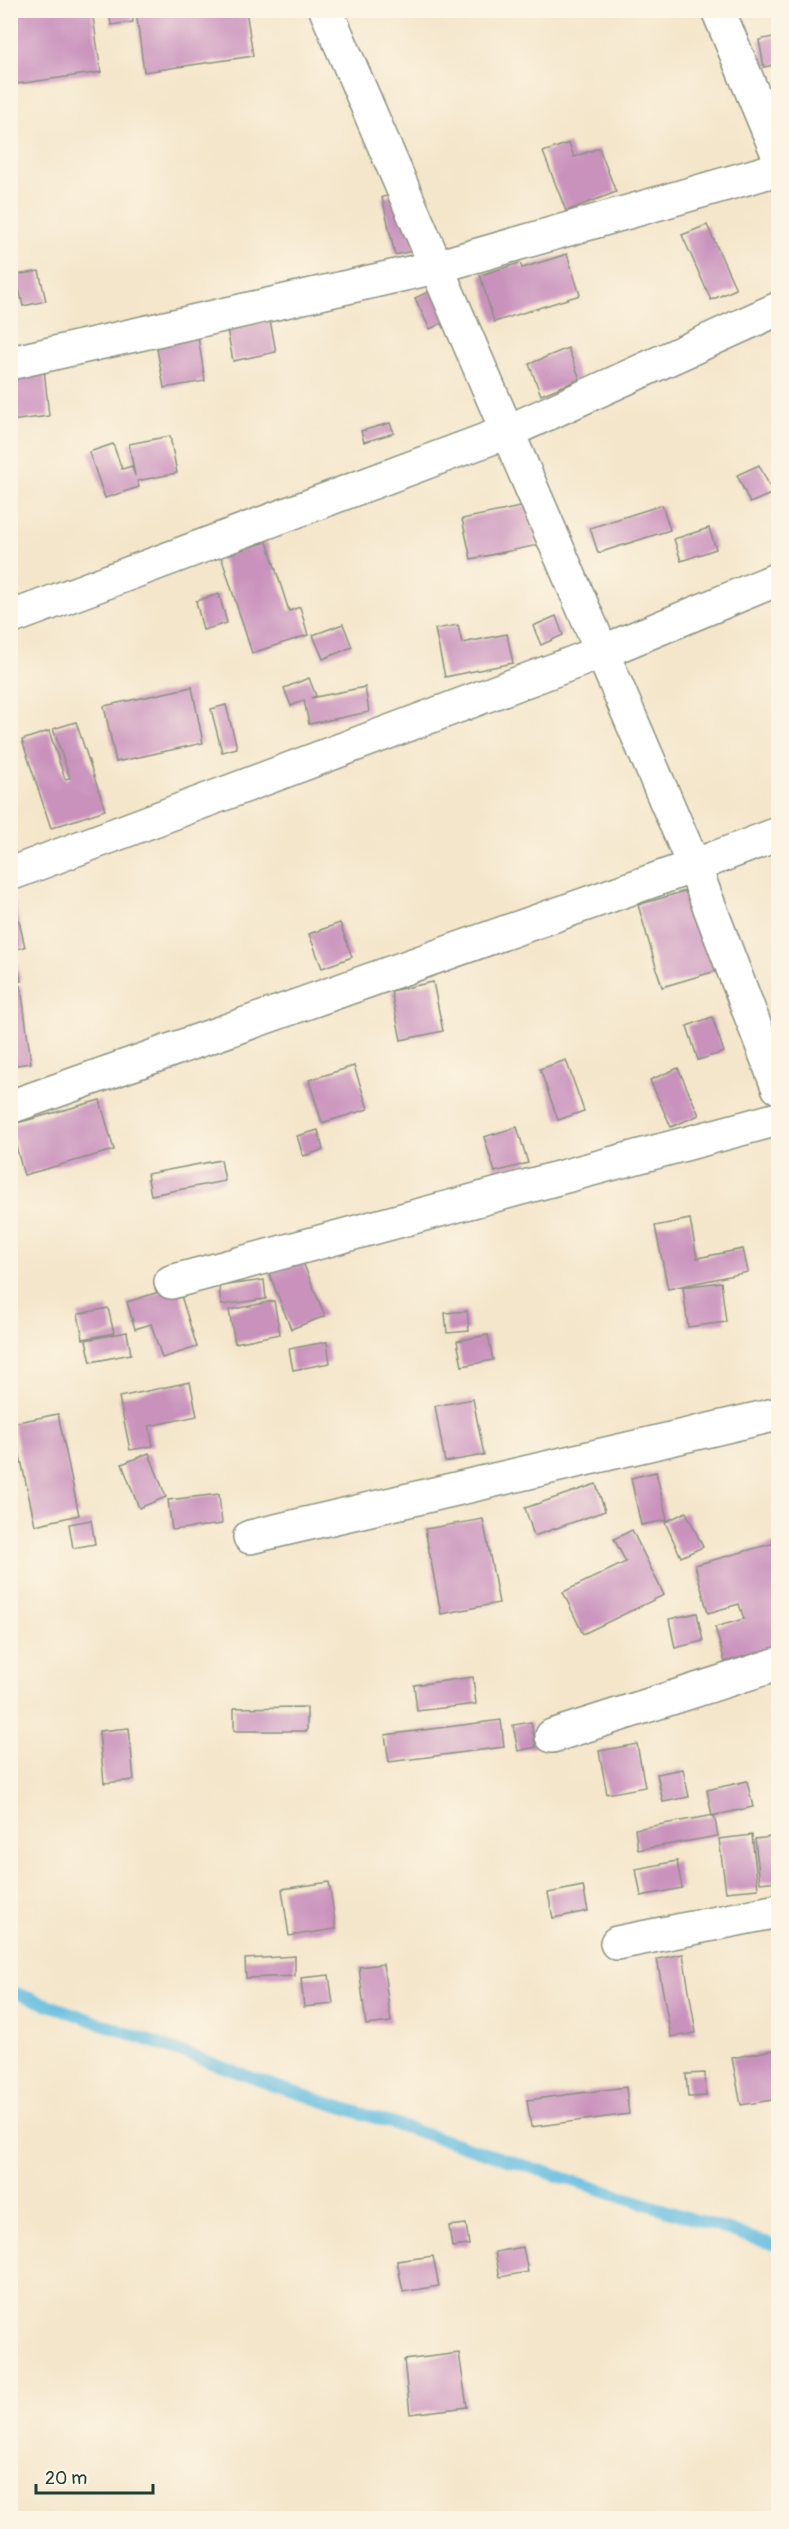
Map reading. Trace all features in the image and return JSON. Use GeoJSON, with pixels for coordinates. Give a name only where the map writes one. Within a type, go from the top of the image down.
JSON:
{"type":"FeatureCollection","features":[{"type":"Feature","properties":{"kind":"street"},"geometry":{"type":"LineString","coordinates":[[326,10],[694,866],[778,1087]]}},
{"type":"Feature","properties":{"kind":"street"},"geometry":{"type":"LineString","coordinates":[[717,10],[778,154]]}},
{"type":"Feature","properties":{"kind":"street"},"geometry":{"type":"LineString","coordinates":[[10,363],[436,267],[778,169]]}},
{"type":"Feature","properties":{"kind":"street"},"geometry":{"type":"LineString","coordinates":[[10,618],[507,432],[778,309]]}},
{"type":"Feature","properties":{"kind":"street"},"geometry":{"type":"LineString","coordinates":[[10,874],[602,652],[778,579]]}},
{"type":"Feature","properties":{"kind":"street"},"geometry":{"type":"LineString","coordinates":[[10,1107],[694,866],[778,834]]}},
{"type":"Feature","properties":{"kind":"street"},"geometry":{"type":"LineString","coordinates":[[171,1282],[778,1119]]}},
{"type":"Feature","properties":{"kind":"street"},"geometry":{"type":"LineString","coordinates":[[250,1537],[778,1414]]}},
{"type":"Feature","properties":{"kind":"street"},"geometry":{"type":"LineString","coordinates":[[552,1736],[778,1664]]}},
{"type":"Feature","properties":{"kind":"street"},"geometry":{"type":"LineString","coordinates":[[616,1943],[778,1911]]}},
{"type":"Feature","properties":{"kind":"building"},"geometry":{"type":"Polygon","coordinates":[[[10,10],[92,10],[101,72],[10,85],[10,10]]]}},
{"type":"Feature","properties":{"kind":"building"},"geometry":{"type":"Polygon","coordinates":[[[109,10],[132,10],[133,22],[111,25],[109,10]]]}},
{"type":"Feature","properties":{"kind":"building"},"geometry":{"type":"Polygon","coordinates":[[[246,10],[253,56],[144,72],[136,12],[246,10]]]}},
{"type":"Feature","properties":{"kind":"building"},"geometry":{"type":"Polygon","coordinates":[[[778,36],[778,64],[764,67],[759,40],[778,36]]]}},
{"type":"Feature","properties":{"kind":"building"},"geometry":{"type":"Polygon","coordinates":[[[569,143],[574,157],[599,148],[616,192],[566,211],[543,152],[569,143]]]}},
{"type":"Feature","properties":{"kind":"building"},"geometry":{"type":"Polygon","coordinates":[[[408,192],[421,249],[395,255],[382,197],[408,192]]]}},
{"type":"Feature","properties":{"kind":"building"},"geometry":{"type":"Polygon","coordinates":[[[707,225],[736,289],[711,300],[682,235],[707,225]]]}},
{"type":"Feature","properties":{"kind":"building"},"geometry":{"type":"Polygon","coordinates":[[[567,254],[580,295],[494,322],[480,275],[520,263],[522,268],[567,254]]]}},
{"type":"Feature","properties":{"kind":"building"},"geometry":{"type":"Polygon","coordinates":[[[39,271],[46,301],[23,306],[16,275],[39,271]]]}},
{"type":"Feature","properties":{"kind":"building"},"geometry":{"type":"Polygon","coordinates":[[[441,286],[455,317],[430,329],[415,298],[441,286]]]}},
{"type":"Feature","properties":{"kind":"building"},"geometry":{"type":"Polygon","coordinates":[[[270,320],[276,352],[233,361],[227,329],[270,320]]]}},
{"type":"Feature","properties":{"kind":"building"},"geometry":{"type":"Polygon","coordinates":[[[198,336],[205,381],[164,388],[156,343],[198,336]]]}},
{"type":"Feature","properties":{"kind":"building"},"geometry":{"type":"Polygon","coordinates":[[[568,348],[580,379],[541,395],[529,364],[568,348]]]}},
{"type":"Feature","properties":{"kind":"building"},"geometry":{"type":"Polygon","coordinates":[[[44,369],[49,416],[10,421],[10,374],[44,369]]]}},
{"type":"Feature","properties":{"kind":"building"},"geometry":{"type":"Polygon","coordinates":[[[390,423],[394,433],[364,442],[361,431],[390,423]]]}},
{"type":"Feature","properties":{"kind":"building"},"geometry":{"type":"Polygon","coordinates":[[[170,436],[177,473],[137,481],[139,487],[105,498],[89,452],[113,444],[122,469],[132,466],[135,476],[129,444],[170,436]]]}},
{"type":"Feature","properties":{"kind":"building"},"geometry":{"type":"Polygon","coordinates":[[[759,465],[773,493],[750,503],[737,475],[759,465]]]}},
{"type":"Feature","properties":{"kind":"building"},"geometry":{"type":"Polygon","coordinates":[[[530,505],[538,545],[471,559],[462,519],[530,505]]]}},
{"type":"Feature","properties":{"kind":"building"},"geometry":{"type":"Polygon","coordinates":[[[662,505],[670,530],[598,553],[590,528],[662,505]]]}},
{"type":"Feature","properties":{"kind":"building"},"geometry":{"type":"Polygon","coordinates":[[[709,528],[716,549],[681,561],[674,539],[709,528]]]}},
{"type":"Feature","properties":{"kind":"building"},"geometry":{"type":"Polygon","coordinates":[[[267,542],[289,611],[300,607],[308,635],[252,653],[221,556],[267,542]]]}},
{"type":"Feature","properties":{"kind":"building"},"geometry":{"type":"Polygon","coordinates":[[[219,594],[227,623],[203,630],[196,601],[219,594]]]}},
{"type":"Feature","properties":{"kind":"building"},"geometry":{"type":"Polygon","coordinates":[[[556,616],[563,635],[541,645],[533,626],[556,616]]]}},
{"type":"Feature","properties":{"kind":"building"},"geometry":{"type":"Polygon","coordinates":[[[343,624],[352,647],[323,659],[313,635],[343,624]]]}},
{"type":"Feature","properties":{"kind":"building"},"geometry":{"type":"Polygon","coordinates":[[[458,625],[462,643],[507,634],[513,663],[445,677],[435,629],[458,625]]]}},
{"type":"Feature","properties":{"kind":"building"},"geometry":{"type":"Polygon","coordinates":[[[309,678],[316,696],[311,698],[365,687],[369,712],[309,724],[304,700],[291,706],[284,688],[309,678]]]}},
{"type":"Feature","properties":{"kind":"building"},"geometry":{"type":"Polygon","coordinates":[[[192,687],[203,743],[116,762],[104,706],[192,687]]]}},
{"type":"Feature","properties":{"kind":"building"},"geometry":{"type":"Polygon","coordinates":[[[226,705],[237,748],[222,752],[211,709],[226,705]]]}},
{"type":"Feature","properties":{"kind":"building"},"geometry":{"type":"Polygon","coordinates":[[[76,722],[105,810],[51,828],[22,740],[49,731],[65,779],[70,778],[53,729],[76,722]]]}},
{"type":"Feature","properties":{"kind":"building"},"geometry":{"type":"Polygon","coordinates":[[[702,886],[726,968],[662,987],[638,905],[702,886]]]}},
{"type":"Feature","properties":{"kind":"building"},"geometry":{"type":"Polygon","coordinates":[[[14,900],[25,947],[13,950],[21,981],[10,984],[10,901],[14,900]]]}},
{"type":"Feature","properties":{"kind":"building"},"geometry":{"type":"Polygon","coordinates":[[[340,923],[352,957],[322,968],[309,934],[340,923]]]}},
{"type":"Feature","properties":{"kind":"building"},"geometry":{"type":"Polygon","coordinates":[[[433,982],[443,1031],[401,1040],[391,991],[433,982]]]}},
{"type":"Feature","properties":{"kind":"building"},"geometry":{"type":"Polygon","coordinates":[[[21,986],[31,1063],[10,1066],[10,987],[21,986]]]}},
{"type":"Feature","properties":{"kind":"building"},"geometry":{"type":"Polygon","coordinates":[[[712,1017],[724,1052],[698,1060],[687,1026],[712,1017]]]}},
{"type":"Feature","properties":{"kind":"building"},"geometry":{"type":"Polygon","coordinates":[[[566,1060],[584,1111],[558,1120],[540,1069],[566,1060]]]}},
{"type":"Feature","properties":{"kind":"building"},"geometry":{"type":"Polygon","coordinates":[[[354,1066],[368,1109],[322,1123],[309,1080],[354,1066]]]}},
{"type":"Feature","properties":{"kind":"building"},"geometry":{"type":"Polygon","coordinates":[[[678,1068],[699,1115],[671,1127],[650,1080],[678,1068]]]}},
{"type":"Feature","properties":{"kind":"building"},"geometry":{"type":"Polygon","coordinates":[[[100,1100],[114,1150],[24,1175],[10,1125],[100,1100]]]}},
{"type":"Feature","properties":{"kind":"building"},"geometry":{"type":"Polygon","coordinates":[[[517,1127],[528,1163],[495,1172],[484,1137],[517,1127]]]}},
{"type":"Feature","properties":{"kind":"building"},"geometry":{"type":"Polygon","coordinates":[[[318,1130],[323,1150],[303,1156],[297,1136],[318,1130]]]}},
{"type":"Feature","properties":{"kind":"building"},"geometry":{"type":"Polygon","coordinates":[[[221,1160],[225,1181],[151,1195],[147,1174],[221,1160]]]}},
{"type":"Feature","properties":{"kind":"building"},"geometry":{"type":"Polygon","coordinates":[[[690,1219],[697,1258],[743,1249],[748,1272],[668,1289],[655,1226],[690,1219]]]}},
{"type":"Feature","properties":{"kind":"building"},"geometry":{"type":"Polygon","coordinates":[[[302,1260],[325,1316],[291,1329],[269,1273],[302,1260]]]}},
{"type":"Feature","properties":{"kind":"building"},"geometry":{"type":"Polygon","coordinates":[[[264,1280],[266,1299],[221,1305],[219,1286],[264,1280]]]}},
{"type":"Feature","properties":{"kind":"building"},"geometry":{"type":"Polygon","coordinates":[[[721,1282],[726,1322],[688,1327],[683,1287],[721,1282]]]}},
{"type":"Feature","properties":{"kind":"building"},"geometry":{"type":"Polygon","coordinates":[[[178,1286],[197,1347],[162,1358],[151,1324],[135,1329],[127,1302],[178,1286]]]}},
{"type":"Feature","properties":{"kind":"building"},"geometry":{"type":"Polygon","coordinates":[[[274,1301],[280,1334],[235,1343],[229,1310],[274,1301]]]}},
{"type":"Feature","properties":{"kind":"building"},"geometry":{"type":"Polygon","coordinates":[[[108,1308],[114,1333],[83,1339],[78,1314],[108,1308]]]}},
{"type":"Feature","properties":{"kind":"building"},"geometry":{"type":"Polygon","coordinates":[[[467,1311],[469,1331],[447,1333],[445,1313],[467,1311]]]}},
{"type":"Feature","properties":{"kind":"building"},"geometry":{"type":"Polygon","coordinates":[[[127,1332],[131,1354],[91,1362],[86,1340],[127,1332]]]}},
{"type":"Feature","properties":{"kind":"building"},"geometry":{"type":"Polygon","coordinates":[[[488,1335],[493,1360],[462,1366],[457,1341],[488,1335]]]}},
{"type":"Feature","properties":{"kind":"building"},"geometry":{"type":"Polygon","coordinates":[[[327,1342],[330,1363],[293,1370],[289,1349],[327,1342]]]}},
{"type":"Feature","properties":{"kind":"building"},"geometry":{"type":"Polygon","coordinates":[[[190,1382],[197,1416],[149,1426],[153,1446],[130,1450],[119,1397],[190,1382]]]}},
{"type":"Feature","properties":{"kind":"building"},"geometry":{"type":"Polygon","coordinates":[[[473,1399],[484,1455],[445,1462],[435,1406],[473,1399]]]}},
{"type":"Feature","properties":{"kind":"building"},"geometry":{"type":"Polygon","coordinates":[[[58,1414],[79,1515],[35,1525],[13,1423],[58,1414]]]}},
{"type":"Feature","properties":{"kind":"building"},"geometry":{"type":"Polygon","coordinates":[[[149,1453],[166,1497],[139,1508],[122,1464],[149,1453]]]}},
{"type":"Feature","properties":{"kind":"building"},"geometry":{"type":"Polygon","coordinates":[[[656,1472],[667,1520],[641,1525],[631,1478],[656,1472]]]}},
{"type":"Feature","properties":{"kind":"building"},"geometry":{"type":"Polygon","coordinates":[[[596,1484],[605,1511],[534,1536],[525,1508],[596,1484]]]}},
{"type":"Feature","properties":{"kind":"building"},"geometry":{"type":"Polygon","coordinates":[[[219,1494],[222,1524],[172,1530],[168,1500],[219,1494]]]}},
{"type":"Feature","properties":{"kind":"building"},"geometry":{"type":"Polygon","coordinates":[[[686,1512],[703,1547],[681,1557],[665,1522],[686,1512]]]}},
{"type":"Feature","properties":{"kind":"building"},"geometry":{"type":"Polygon","coordinates":[[[483,1519],[499,1603],[441,1614],[425,1529],[483,1519]]]}},
{"type":"Feature","properties":{"kind":"building"},"geometry":{"type":"Polygon","coordinates":[[[91,1520],[95,1544],[73,1548],[69,1524],[91,1520]]]}},
{"type":"Feature","properties":{"kind":"building"},"geometry":{"type":"Polygon","coordinates":[[[632,1530],[664,1595],[583,1634],[563,1592],[626,1562],[614,1539],[632,1530]]]}},
{"type":"Feature","properties":{"kind":"building"},"geometry":{"type":"Polygon","coordinates":[[[778,1542],[778,1647],[725,1662],[715,1627],[744,1619],[739,1604],[708,1613],[695,1565],[778,1542]]]}},
{"type":"Feature","properties":{"kind":"building"},"geometry":{"type":"Polygon","coordinates":[[[697,1613],[703,1641],[675,1648],[669,1619],[697,1613]]]}},
{"type":"Feature","properties":{"kind":"building"},"geometry":{"type":"Polygon","coordinates":[[[473,1677],[476,1704],[417,1711],[414,1685],[473,1677]]]}},
{"type":"Feature","properties":{"kind":"building"},"geometry":{"type":"Polygon","coordinates":[[[307,1707],[307,1731],[234,1731],[234,1708],[307,1707]]]}},
{"type":"Feature","properties":{"kind":"building"},"geometry":{"type":"Polygon","coordinates":[[[501,1720],[504,1747],[389,1762],[385,1735],[501,1720]]]}},
{"type":"Feature","properties":{"kind":"building"},"geometry":{"type":"Polygon","coordinates":[[[531,1722],[536,1747],[518,1751],[513,1725],[531,1722]]]}},
{"type":"Feature","properties":{"kind":"building"},"geometry":{"type":"Polygon","coordinates":[[[129,1728],[134,1780],[104,1783],[99,1731],[129,1728]]]}},
{"type":"Feature","properties":{"kind":"building"},"geometry":{"type":"Polygon","coordinates":[[[637,1744],[645,1787],[607,1794],[599,1751],[637,1744]]]}},
{"type":"Feature","properties":{"kind":"building"},"geometry":{"type":"Polygon","coordinates":[[[683,1769],[689,1797],[663,1802],[657,1774],[683,1769]]]}},
{"type":"Feature","properties":{"kind":"building"},"geometry":{"type":"Polygon","coordinates":[[[747,1781],[753,1807],[712,1816],[707,1790],[747,1781]]]}},
{"type":"Feature","properties":{"kind":"building"},"geometry":{"type":"Polygon","coordinates":[[[714,1815],[718,1836],[638,1850],[635,1829],[714,1815]]]}},
{"type":"Feature","properties":{"kind":"building"},"geometry":{"type":"Polygon","coordinates":[[[752,1835],[758,1889],[726,1892],[719,1839],[752,1835]]]}},
{"type":"Feature","properties":{"kind":"building"},"geometry":{"type":"Polygon","coordinates":[[[778,1836],[778,1881],[760,1883],[755,1839],[778,1836]]]}},
{"type":"Feature","properties":{"kind":"building"},"geometry":{"type":"Polygon","coordinates":[[[677,1861],[682,1888],[641,1896],[636,1869],[677,1861]]]}},
{"type":"Feature","properties":{"kind":"building"},"geometry":{"type":"Polygon","coordinates":[[[329,1882],[336,1929],[289,1936],[282,1889],[329,1882]]]}},
{"type":"Feature","properties":{"kind":"building"},"geometry":{"type":"Polygon","coordinates":[[[583,1886],[588,1911],[553,1918],[548,1893],[583,1886]]]}},
{"type":"Feature","properties":{"kind":"building"},"geometry":{"type":"Polygon","coordinates":[[[683,1954],[696,2033],[671,2037],[657,1959],[683,1954]]]}},
{"type":"Feature","properties":{"kind":"building"},"geometry":{"type":"Polygon","coordinates":[[[295,1956],[295,1976],[246,1978],[245,1959],[295,1956]]]}},
{"type":"Feature","properties":{"kind":"building"},"geometry":{"type":"Polygon","coordinates":[[[383,1964],[391,2022],[366,2025],[359,1967],[383,1964]]]}},
{"type":"Feature","properties":{"kind":"building"},"geometry":{"type":"Polygon","coordinates":[[[329,1975],[333,2004],[304,2007],[301,1978],[329,1975]]]}},
{"type":"Feature","properties":{"kind":"building"},"geometry":{"type":"Polygon","coordinates":[[[778,2049],[778,2099],[741,2105],[732,2058],[778,2049]]]}},
{"type":"Feature","properties":{"kind":"building"},"geometry":{"type":"Polygon","coordinates":[[[705,2073],[706,2096],[688,2097],[686,2074],[705,2073]]]}},
{"type":"Feature","properties":{"kind":"building"},"geometry":{"type":"Polygon","coordinates":[[[626,2087],[629,2114],[531,2127],[527,2100],[626,2087]]]}},
{"type":"Feature","properties":{"kind":"building"},"geometry":{"type":"Polygon","coordinates":[[[466,2224],[469,2245],[452,2247],[449,2226],[466,2224]]]}},
{"type":"Feature","properties":{"kind":"building"},"geometry":{"type":"Polygon","coordinates":[[[523,2247],[528,2272],[500,2277],[495,2252],[523,2247]]]}},
{"type":"Feature","properties":{"kind":"building"},"geometry":{"type":"Polygon","coordinates":[[[433,2256],[439,2286],[403,2292],[397,2261],[433,2256]]]}},
{"type":"Feature","properties":{"kind":"building"},"geometry":{"type":"Polygon","coordinates":[[[459,2353],[467,2407],[410,2414],[404,2360],[459,2353]]]}},
{"type":"Feature","properties":{"kind":"waterway"},"geometry":{"type":"LineString","coordinates":[[10,1991],[278,2087],[778,2246]]}}]}
